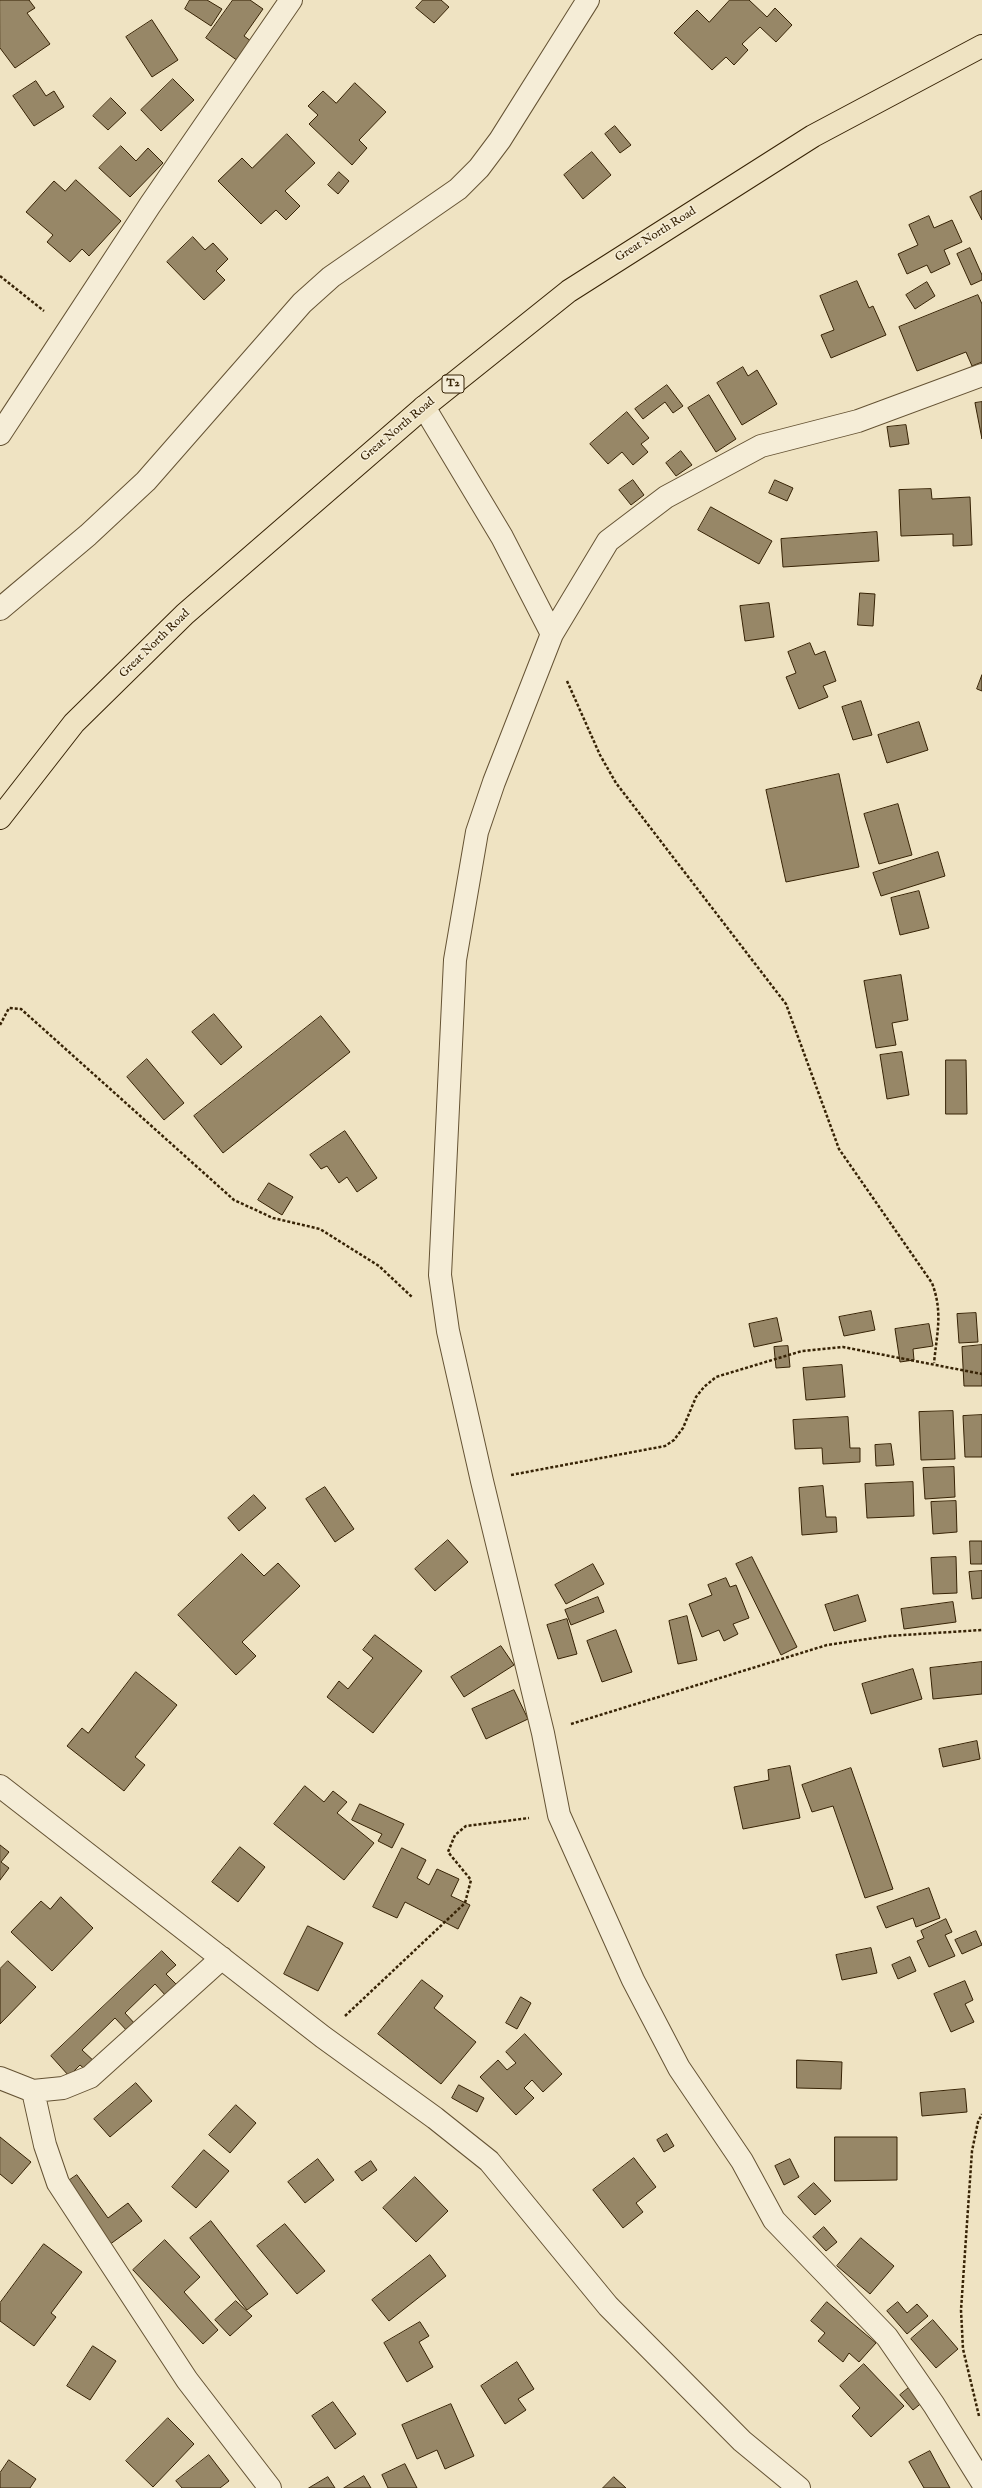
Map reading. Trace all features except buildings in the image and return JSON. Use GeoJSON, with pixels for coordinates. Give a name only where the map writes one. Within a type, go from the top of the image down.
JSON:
{"type":"FeatureCollection","features":[{"type":"Feature","properties":{"kind":"highway","name":"Great North Road"},"geometry":{"type":"LineString","coordinates":[[0,818],[74,723],[185,614],[424,407],[569,291],[813,136],[982,46]]}},
{"type":"Feature","properties":{"kind":"street"},"geometry":{"type":"LineString","coordinates":[[0,434],[150,205],[291,0]]}},
{"type":"Feature","properties":{"kind":"street"},"geometry":{"type":"LineString","coordinates":[[0,609],[88,535],[142,485],[302,303],[331,277],[458,189],[474,173],[500,140],[588,0]]}},
{"type":"Feature","properties":{"kind":"street"},"geometry":{"type":"LineString","coordinates":[[982,375],[858,421],[761,446],[666,497],[608,541],[551,638],[494,782],[479,826],[455,960],[440,1275],[448,1331],[482,1481],[543,1733],[559,1815],[633,1980],[679,2068],[742,2161],[774,2220],[886,2337],[934,2405],[982,2482]]}},
{"type":"Feature","properties":{"kind":"street"},"geometry":{"type":"LineString","coordinates":[[424,407],[502,537],[551,638]]}},
{"type":"Feature","properties":{"kind":"street"},"geometry":{"type":"LineString","coordinates":[[0,1786],[323,2037],[435,2118],[489,2161],[608,2306],[742,2441],[799,2488]]}},
{"type":"Feature","properties":{"kind":"street"},"geometry":{"type":"LineString","coordinates":[[0,2078],[33,2091],[63,2088],[90,2077],[222,1958]]}},
{"type":"Feature","properties":{"kind":"street"},"geometry":{"type":"LineString","coordinates":[[33,2091],[45,2145],[58,2183],[187,2380],[270,2488]]}},
{"type":"Feature","properties":{"kind":"path"},"geometry":{"type":"LineString","coordinates":[[0,276],[67,331]]}},
{"type":"Feature","properties":{"kind":"path"},"geometry":{"type":"LineString","coordinates":[[551,638],[610,773],[786,1004],[839,1149],[932,1283],[939,1300],[940,1312],[934,1363]]}},
{"type":"Feature","properties":{"kind":"path"},"geometry":{"type":"LineString","coordinates":[[0,1025],[9,1008],[21,1009],[234,1200],[273,1218],[320,1229],[379,1266],[414,1298]]}},
{"type":"Feature","properties":{"kind":"path"},"geometry":{"type":"LineString","coordinates":[[482,1481],[664,1446],[674,1440],[683,1428],[696,1397],[704,1387],[716,1377],[802,1351],[843,1347],[934,1363],[982,1374]]}},
{"type":"Feature","properties":{"kind":"path"},"geometry":{"type":"LineString","coordinates":[[543,1733],[827,1645],[888,1636],[982,1630]]}},
{"type":"Feature","properties":{"kind":"path"},"geometry":{"type":"LineString","coordinates":[[323,2037],[465,1903],[470,1890],[471,1880],[448,1852],[455,1835],[466,1826],[559,1815]]}},
{"type":"Feature","properties":{"kind":"path"},"geometry":{"type":"LineString","coordinates":[[980,2423],[963,2349],[960,2317],[972,2151],[978,2122],[982,2114]]}}]}
